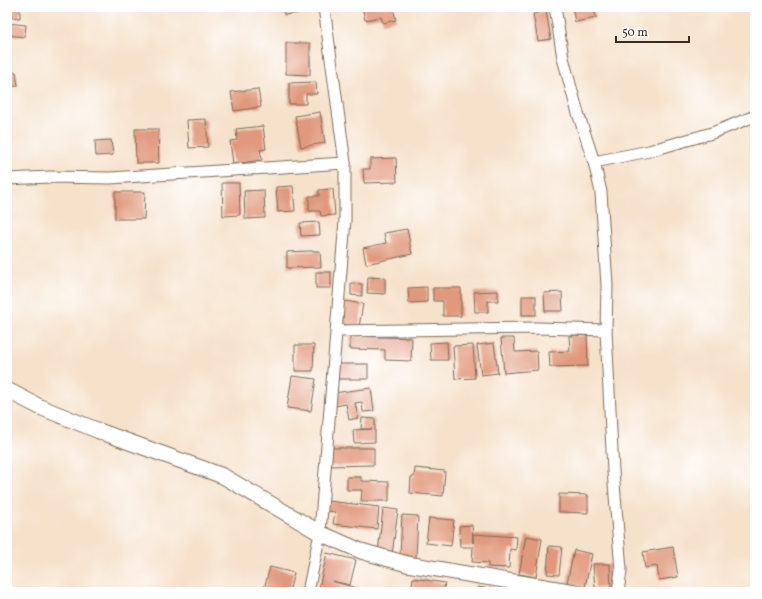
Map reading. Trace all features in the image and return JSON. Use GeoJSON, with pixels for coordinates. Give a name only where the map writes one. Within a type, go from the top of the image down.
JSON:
{"type":"FeatureCollection","features":[{"type":"Feature","properties":{"kind":"street"},"geometry":{"type":"LineString","coordinates":[[308,592],[320,533],[329,402],[337,331],[345,220],[345,163],[324,7]]}},
{"type":"Feature","properties":{"kind":"street"},"geometry":{"type":"LineString","coordinates":[[555,7],[563,58],[576,110],[594,162],[601,192],[607,285],[606,330],[613,471],[621,570],[618,592]]}},
{"type":"Feature","properties":{"kind":"street"},"geometry":{"type":"LineString","coordinates":[[594,162],[649,151],[712,133],[755,116]]}},
{"type":"Feature","properties":{"kind":"street"},"geometry":{"type":"LineString","coordinates":[[7,179],[50,177],[110,178],[345,163]]}},
{"type":"Feature","properties":{"kind":"street"},"geometry":{"type":"LineString","coordinates":[[337,331],[530,328],[606,330]]}},
{"type":"Feature","properties":{"kind":"street"},"geometry":{"type":"LineString","coordinates":[[7,390],[40,407],[84,425],[223,476],[320,533],[361,551],[407,564],[550,590],[575,592]]}},
{"type":"Feature","properties":{"kind":"building"},"geometry":{"type":"Polygon","coordinates":[[[7,7],[20,7],[20,18],[7,17],[7,7]]]}},
{"type":"Feature","properties":{"kind":"building"},"geometry":{"type":"Polygon","coordinates":[[[283,7],[298,7],[299,13],[284,15],[283,7]]]}},
{"type":"Feature","properties":{"kind":"building"},"geometry":{"type":"Polygon","coordinates":[[[362,7],[393,7],[396,20],[383,23],[381,17],[365,20],[362,7]]]}},
{"type":"Feature","properties":{"kind":"building"},"geometry":{"type":"Polygon","coordinates":[[[572,7],[594,7],[596,18],[575,22],[572,7]]]}},
{"type":"Feature","properties":{"kind":"building"},"geometry":{"type":"Polygon","coordinates":[[[546,11],[551,39],[538,41],[533,14],[546,11]]]}},
{"type":"Feature","properties":{"kind":"building"},"geometry":{"type":"Polygon","coordinates":[[[7,23],[26,25],[25,37],[7,35],[7,23]]]}},
{"type":"Feature","properties":{"kind":"building"},"geometry":{"type":"Polygon","coordinates":[[[286,43],[310,43],[310,75],[286,74],[286,43]]]}},
{"type":"Feature","properties":{"kind":"building"},"geometry":{"type":"Polygon","coordinates":[[[16,72],[18,86],[7,87],[7,73],[16,72]]]}},
{"type":"Feature","properties":{"kind":"building"},"geometry":{"type":"Polygon","coordinates":[[[316,82],[317,94],[306,94],[306,104],[289,104],[289,83],[316,82]]]}},
{"type":"Feature","properties":{"kind":"building"},"geometry":{"type":"Polygon","coordinates":[[[258,89],[261,107],[234,111],[231,92],[258,89]]]}},
{"type":"Feature","properties":{"kind":"building"},"geometry":{"type":"Polygon","coordinates":[[[320,112],[325,143],[301,147],[295,116],[320,112]]]}},
{"type":"Feature","properties":{"kind":"building"},"geometry":{"type":"Polygon","coordinates":[[[206,119],[208,147],[189,148],[187,120],[206,119]]]}},
{"type":"Feature","properties":{"kind":"building"},"geometry":{"type":"Polygon","coordinates":[[[263,126],[266,149],[260,150],[262,160],[233,164],[230,141],[237,140],[236,129],[263,126]]]}},
{"type":"Feature","properties":{"kind":"building"},"geometry":{"type":"Polygon","coordinates":[[[135,129],[158,129],[159,163],[136,163],[135,129]]]}},
{"type":"Feature","properties":{"kind":"building"},"geometry":{"type":"Polygon","coordinates":[[[111,140],[113,155],[96,156],[95,141],[111,140]]]}},
{"type":"Feature","properties":{"kind":"building"},"geometry":{"type":"Polygon","coordinates":[[[396,158],[397,182],[364,183],[363,169],[370,169],[370,159],[396,158]]]}},
{"type":"Feature","properties":{"kind":"building"},"geometry":{"type":"Polygon","coordinates":[[[222,183],[239,183],[240,215],[223,216],[222,183]]]}},
{"type":"Feature","properties":{"kind":"building"},"geometry":{"type":"Polygon","coordinates":[[[293,186],[295,211],[278,212],[276,187],[293,186]]]}},
{"type":"Feature","properties":{"kind":"building"},"geometry":{"type":"Polygon","coordinates":[[[333,189],[335,215],[321,216],[320,211],[309,211],[309,196],[319,196],[319,190],[333,189]]]}},
{"type":"Feature","properties":{"kind":"building"},"geometry":{"type":"Polygon","coordinates":[[[264,190],[265,218],[245,219],[244,191],[264,190]]]}},
{"type":"Feature","properties":{"kind":"building"},"geometry":{"type":"Polygon","coordinates":[[[115,192],[145,192],[144,219],[115,219],[115,192]]]}},
{"type":"Feature","properties":{"kind":"building"},"geometry":{"type":"Polygon","coordinates":[[[319,222],[320,235],[301,236],[300,223],[319,222]]]}},
{"type":"Feature","properties":{"kind":"building"},"geometry":{"type":"Polygon","coordinates":[[[407,229],[412,254],[366,264],[363,248],[386,243],[384,233],[407,229]]]}},
{"type":"Feature","properties":{"kind":"building"},"geometry":{"type":"Polygon","coordinates":[[[320,251],[321,267],[287,268],[287,252],[320,251]]]}},
{"type":"Feature","properties":{"kind":"building"},"geometry":{"type":"Polygon","coordinates":[[[316,272],[331,272],[331,288],[316,288],[316,272]]]}},
{"type":"Feature","properties":{"kind":"building"},"geometry":{"type":"Polygon","coordinates":[[[368,277],[385,278],[385,294],[367,293],[368,277]]]}},
{"type":"Feature","properties":{"kind":"building"},"geometry":{"type":"Polygon","coordinates":[[[351,283],[362,284],[362,296],[351,295],[351,283]]]}},
{"type":"Feature","properties":{"kind":"building"},"geometry":{"type":"Polygon","coordinates":[[[427,287],[427,302],[409,303],[408,288],[427,287]]]}},
{"type":"Feature","properties":{"kind":"building"},"geometry":{"type":"Polygon","coordinates":[[[433,288],[461,288],[461,316],[443,316],[443,301],[433,301],[433,288]]]}},
{"type":"Feature","properties":{"kind":"building"},"geometry":{"type":"Polygon","coordinates":[[[498,291],[498,301],[488,301],[488,312],[475,312],[474,292],[498,291]]]}},
{"type":"Feature","properties":{"kind":"building"},"geometry":{"type":"Polygon","coordinates":[[[562,292],[563,311],[545,311],[544,293],[562,292]]]}},
{"type":"Feature","properties":{"kind":"building"},"geometry":{"type":"Polygon","coordinates":[[[522,296],[536,296],[536,315],[522,315],[522,296]]]}},
{"type":"Feature","properties":{"kind":"building"},"geometry":{"type":"Polygon","coordinates":[[[344,301],[363,304],[359,327],[341,324],[344,301]]]}},
{"type":"Feature","properties":{"kind":"building"},"geometry":{"type":"Polygon","coordinates":[[[587,335],[588,366],[550,367],[549,352],[570,351],[569,336],[587,335]]]}},
{"type":"Feature","properties":{"kind":"building"},"geometry":{"type":"Polygon","coordinates":[[[350,336],[412,338],[411,361],[385,360],[385,350],[350,349],[350,336]]]}},
{"type":"Feature","properties":{"kind":"building"},"geometry":{"type":"Polygon","coordinates":[[[501,338],[514,338],[515,352],[537,351],[538,370],[504,373],[501,338]]]}},
{"type":"Feature","properties":{"kind":"building"},"geometry":{"type":"Polygon","coordinates":[[[447,342],[448,360],[431,360],[430,343],[447,342]]]}},
{"type":"Feature","properties":{"kind":"building"},"geometry":{"type":"Polygon","coordinates":[[[494,343],[498,373],[481,375],[477,345],[494,343]]]}},
{"type":"Feature","properties":{"kind":"building"},"geometry":{"type":"Polygon","coordinates":[[[295,345],[314,345],[313,371],[295,371],[295,345]]]}},
{"type":"Feature","properties":{"kind":"building"},"geometry":{"type":"Polygon","coordinates":[[[473,345],[475,378],[455,379],[453,346],[473,345]]]}},
{"type":"Feature","properties":{"kind":"building"},"geometry":{"type":"Polygon","coordinates":[[[338,364],[368,364],[368,379],[338,379],[338,364]]]}},
{"type":"Feature","properties":{"kind":"building"},"geometry":{"type":"Polygon","coordinates":[[[292,376],[316,379],[311,411],[287,408],[292,376]]]}},
{"type":"Feature","properties":{"kind":"building"},"geometry":{"type":"Polygon","coordinates":[[[371,388],[374,411],[363,412],[362,402],[355,403],[358,418],[349,420],[346,404],[335,406],[333,393],[371,388]]]}},
{"type":"Feature","properties":{"kind":"building"},"geometry":{"type":"Polygon","coordinates":[[[362,418],[375,419],[375,442],[354,443],[353,430],[372,429],[361,429],[362,418]]]}},
{"type":"Feature","properties":{"kind":"building"},"geometry":{"type":"Polygon","coordinates":[[[328,448],[374,448],[374,465],[328,466],[328,448]]]}},
{"type":"Feature","properties":{"kind":"building"},"geometry":{"type":"Polygon","coordinates":[[[415,468],[445,471],[443,496],[410,493],[411,477],[414,477],[415,468]]]}},
{"type":"Feature","properties":{"kind":"building"},"geometry":{"type":"Polygon","coordinates":[[[347,477],[361,477],[361,481],[389,482],[389,501],[361,501],[362,490],[347,490],[347,477]]]}},
{"type":"Feature","properties":{"kind":"building"},"geometry":{"type":"Polygon","coordinates":[[[559,494],[588,495],[588,513],[559,512],[559,494]]]}},
{"type":"Feature","properties":{"kind":"building"},"geometry":{"type":"Polygon","coordinates":[[[328,501],[379,507],[377,529],[333,524],[335,512],[327,511],[328,501]]]}},
{"type":"Feature","properties":{"kind":"building"},"geometry":{"type":"Polygon","coordinates":[[[383,508],[398,510],[392,555],[378,553],[383,508]]]}},
{"type":"Feature","properties":{"kind":"building"},"geometry":{"type":"Polygon","coordinates":[[[402,515],[418,516],[416,557],[400,556],[402,515]]]}},
{"type":"Feature","properties":{"kind":"building"},"geometry":{"type":"Polygon","coordinates":[[[429,518],[454,520],[451,546],[426,543],[429,518]]]}},
{"type":"Feature","properties":{"kind":"building"},"geometry":{"type":"Polygon","coordinates":[[[472,525],[473,543],[473,534],[517,537],[516,550],[510,549],[509,568],[488,567],[488,563],[472,562],[473,547],[460,547],[459,526],[472,525]]]}},
{"type":"Feature","properties":{"kind":"building"},"geometry":{"type":"Polygon","coordinates":[[[526,536],[542,539],[536,577],[519,574],[526,536]]]}},
{"type":"Feature","properties":{"kind":"building"},"geometry":{"type":"Polygon","coordinates":[[[549,546],[562,547],[559,575],[547,574],[549,546]]]}},
{"type":"Feature","properties":{"kind":"building"},"geometry":{"type":"Polygon","coordinates":[[[673,547],[678,577],[659,580],[657,566],[645,568],[643,552],[673,547]]]}},
{"type":"Feature","properties":{"kind":"building"},"geometry":{"type":"Polygon","coordinates":[[[574,550],[592,554],[585,587],[567,583],[574,550]]]}},
{"type":"Feature","properties":{"kind":"building"},"geometry":{"type":"Polygon","coordinates":[[[327,553],[356,560],[350,585],[332,581],[360,589],[359,592],[318,592],[327,553]]]}},
{"type":"Feature","properties":{"kind":"building"},"geometry":{"type":"Polygon","coordinates":[[[593,564],[610,564],[611,588],[595,588],[593,564]]]}},
{"type":"Feature","properties":{"kind":"building"},"geometry":{"type":"Polygon","coordinates":[[[270,567],[294,573],[289,592],[263,592],[270,567]]]}},
{"type":"Feature","properties":{"kind":"building"},"geometry":{"type":"Polygon","coordinates":[[[413,578],[445,583],[443,592],[411,591],[413,578]]]}},
{"type":"Feature","properties":{"kind":"building"},"geometry":{"type":"Polygon","coordinates":[[[478,587],[496,590],[496,592],[477,592],[478,587]]]}}]}
